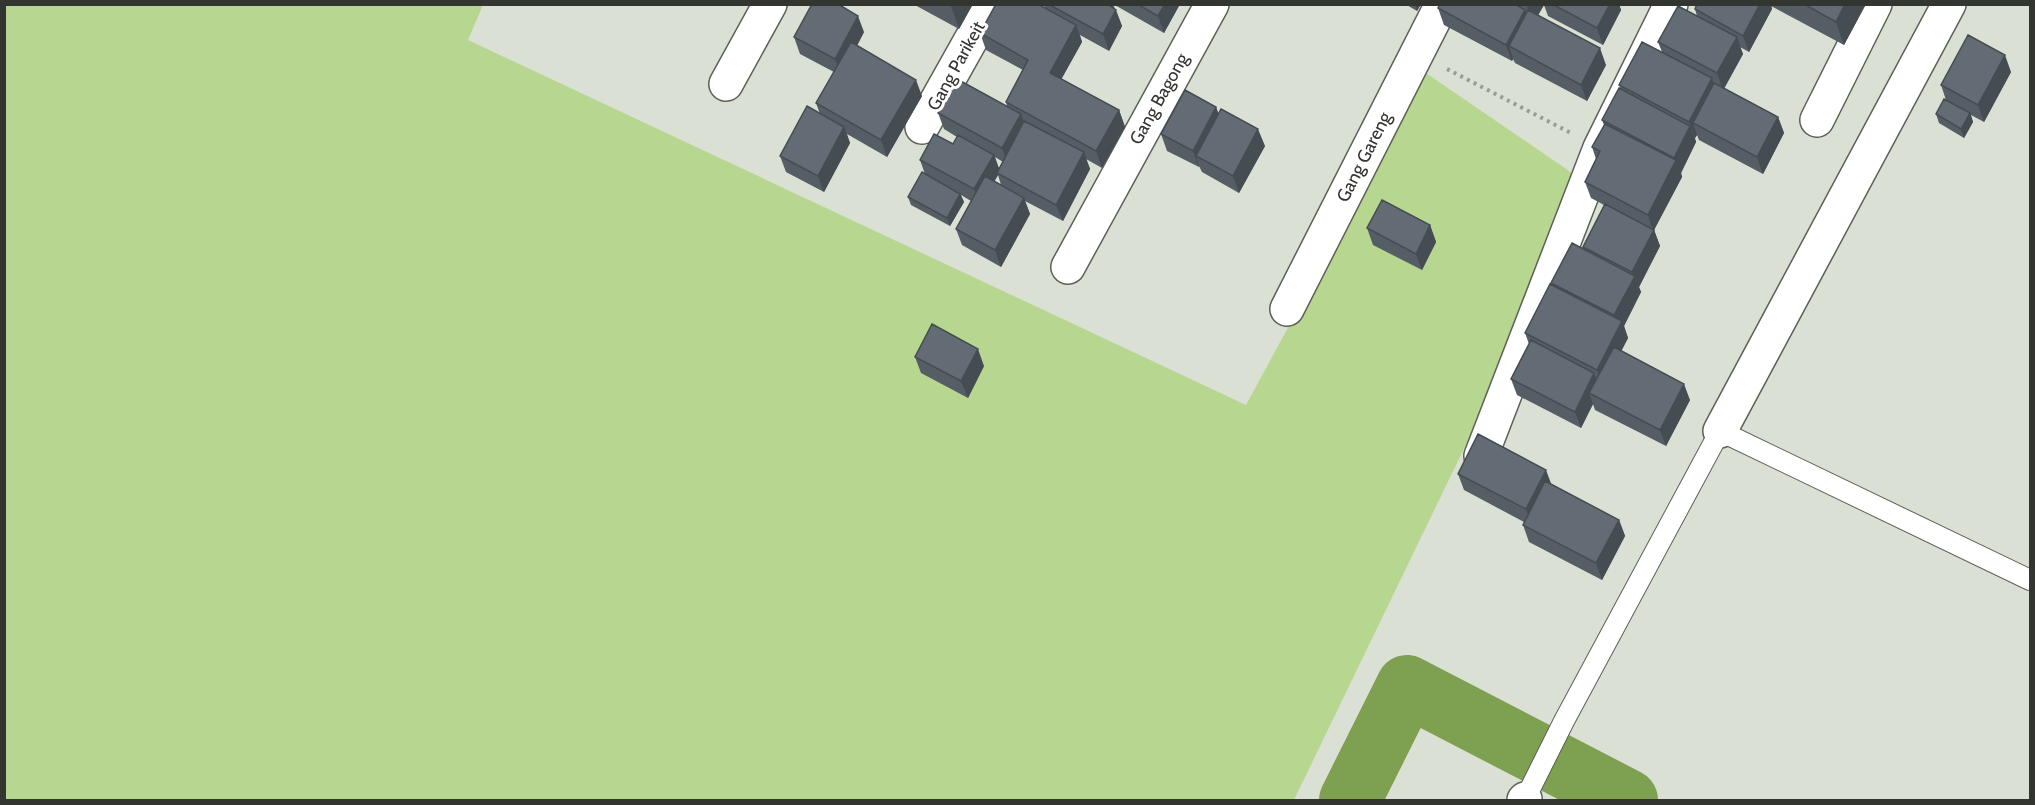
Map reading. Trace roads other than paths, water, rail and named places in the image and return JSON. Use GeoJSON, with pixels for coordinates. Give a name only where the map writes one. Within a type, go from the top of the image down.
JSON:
{"type":"FeatureCollection","features":[{"type":"Feature","properties":{"kind":"street"},"geometry":{"type":"LineString","coordinates":[[726,84],[770,4]]}},
{"type":"Feature","properties":{"kind":"street","name":"Gang Parikeit"},"geometry":{"type":"LineString","coordinates":[[922,127],[991,4]]}},
{"type":"Feature","properties":{"kind":"street","name":"Gang Bagong"},"geometry":{"type":"LineString","coordinates":[[1068,267],[1212,4]]}},
{"type":"Feature","properties":{"kind":"street","name":"Gang Gareng"},"geometry":{"type":"LineString","coordinates":[[1287,309],[1442,4]]}},
{"type":"Feature","properties":{"kind":"street"},"geometry":{"type":"LineString","coordinates":[[1481,456],[1600,147],[1671,4]]}},
{"type":"Feature","properties":{"kind":"street"},"geometry":{"type":"LineString","coordinates":[[1817,120],[1875,4]]}},
{"type":"Feature","properties":{"kind":"street"},"geometry":{"type":"LineString","coordinates":[[1720,431],[1949,4]]}},
{"type":"Feature","properties":{"kind":"lane"},"geometry":{"type":"LineString","coordinates":[[1524,800],[1720,431],[2031,580]]}},
{"type":"Feature","properties":{"kind":"waterway"},"geometry":{"type":"LineString","coordinates":[[1350,800],[1407,686],[1627,800]]}}]}
